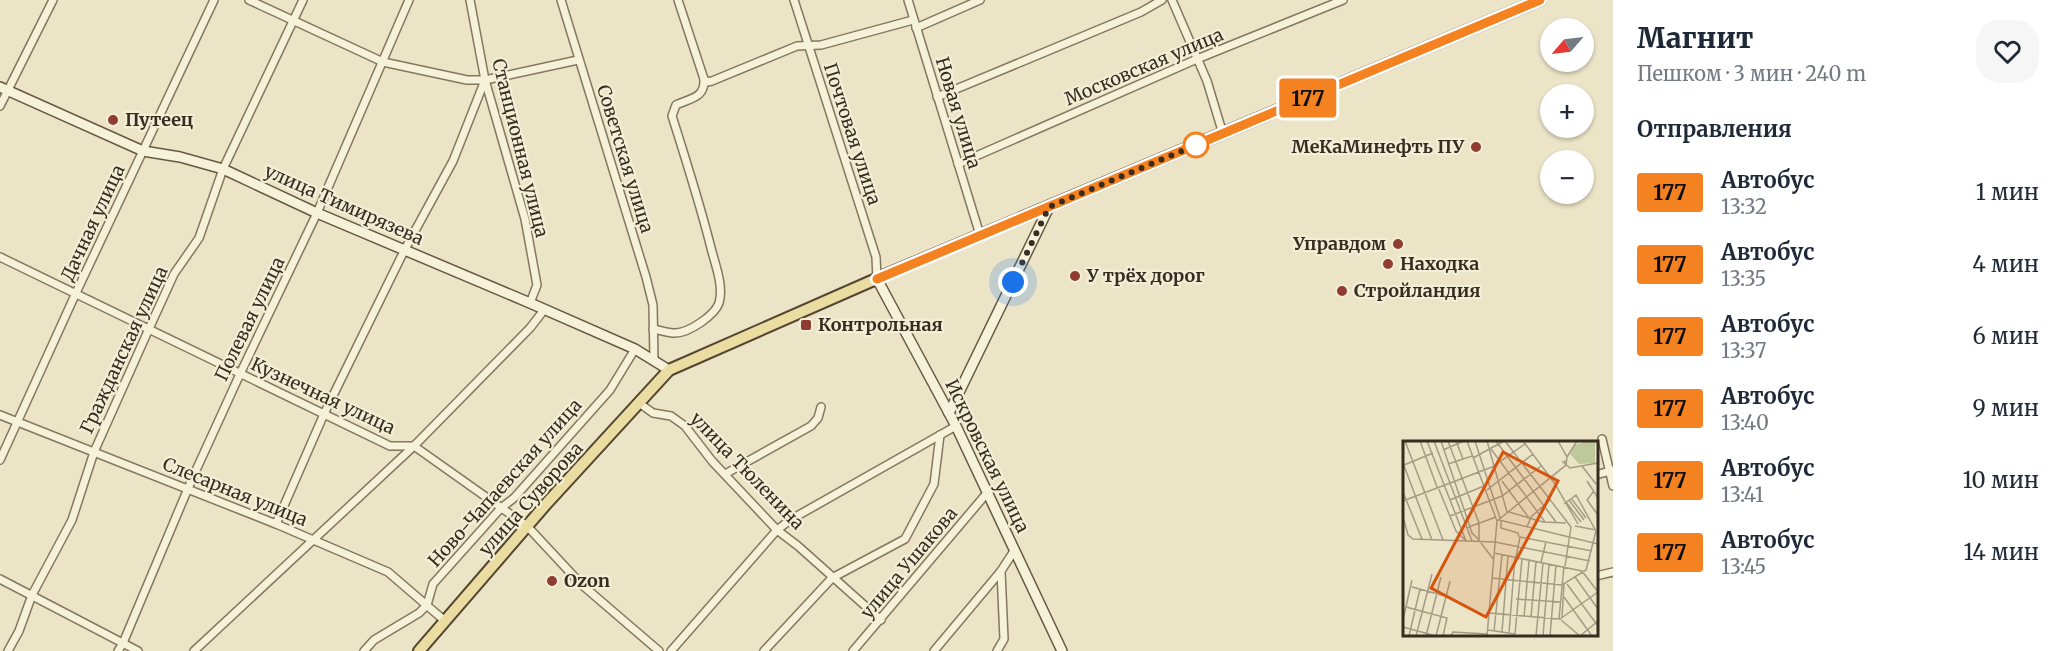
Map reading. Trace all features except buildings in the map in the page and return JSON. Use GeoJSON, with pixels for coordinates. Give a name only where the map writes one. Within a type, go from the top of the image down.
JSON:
{"type":"FeatureCollection","features":[{"type":"Feature","properties":{"kind":"main road"},"geometry":{"type":"LineString","coordinates":[[669,370],[980,235],[1540,0]]}},
{"type":"Feature","properties":{"kind":"main road","name":"улица Тимирязева"},"geometry":{"type":"LineString","coordinates":[[4,88],[143,151],[180,157],[223,169],[317,213],[635,350],[669,370]]}},
{"type":"Feature","properties":{"kind":"main road"},"geometry":{"type":"LineString","coordinates":[[949,413],[1049,207]]}},
{"type":"Feature","properties":{"kind":"main road","name":"Искровская улица"},"geometry":{"type":"LineString","coordinates":[[877,279],[956,426],[1062,651]]}},
{"type":"Feature","properties":{"kind":"main road","name":"улица Суворова"},"geometry":{"type":"LineString","coordinates":[[419,651],[527,526],[669,370]]}},
{"type":"Feature","properties":{"kind":"street"},"geometry":{"type":"LineString","coordinates":[[0,106],[4,88],[53,0]]}},
{"type":"Feature","properties":{"kind":"street","name":"Дачная улица"},"geometry":{"type":"LineString","coordinates":[[0,460],[214,0]]}},
{"type":"Feature","properties":{"kind":"street"},"geometry":{"type":"LineString","coordinates":[[249,0],[383,62],[467,81],[485,80],[578,60]]}},
{"type":"Feature","properties":{"kind":"street","name":"Гражданская улица"},"geometry":{"type":"LineString","coordinates":[[8,651],[19,631],[32,595],[72,520],[94,452],[148,331],[174,274],[199,238],[223,169],[303,0]]}},
{"type":"Feature","properties":{"kind":"street","name":"Полевая улица"},"geometry":{"type":"LineString","coordinates":[[118,651],[240,374],[317,213],[409,0]]}},
{"type":"Feature","properties":{"kind":"street","name":"Станционная улица"},"geometry":{"type":"LineString","coordinates":[[470,0],[485,80],[525,219],[537,285],[530,303]]}},
{"type":"Feature","properties":{"kind":"street","name":"Советская улица"},"geometry":{"type":"LineString","coordinates":[[561,0],[646,277],[653,305],[654,360]]}},
{"type":"Feature","properties":{"kind":"street"},"geometry":{"type":"LineString","coordinates":[[653,329],[676,333],[684,331],[715,311],[720,300],[719,280],[699,203],[672,116],[676,105],[701,94],[704,88],[704,79],[678,0]]}},
{"type":"Feature","properties":{"kind":"street","name":"Почтовая улица"},"geometry":{"type":"LineString","coordinates":[[794,0],[876,257],[877,279]]}},
{"type":"Feature","properties":{"kind":"street","name":"Новая улица"},"geometry":{"type":"LineString","coordinates":[[908,0],[980,235]]}},
{"type":"Feature","properties":{"kind":"street"},"geometry":{"type":"LineString","coordinates":[[704,79],[707,82],[712,81],[797,46],[821,45],[914,24],[980,0]]}},
{"type":"Feature","properties":{"kind":"street"},"geometry":{"type":"LineString","coordinates":[[937,96],[1141,12],[1162,0]]}},
{"type":"Feature","properties":{"kind":"street"},"geometry":{"type":"LineString","coordinates":[[1173,0],[1207,81],[1223,134]]}},
{"type":"Feature","properties":{"kind":"street","name":"Московская улица"},"geometry":{"type":"LineString","coordinates":[[958,164],[1197,59],[1343,0]]}},
{"type":"Feature","properties":{"kind":"street"},"geometry":{"type":"LineString","coordinates":[[276,524],[324,414],[404,251],[453,161],[485,80]]}},
{"type":"Feature","properties":{"kind":"street","name":"Кузнечная улица"},"geometry":{"type":"LineString","coordinates":[[0,257],[148,331],[390,446],[414,446],[527,526],[581,584],[658,651]]}},
{"type":"Feature","properties":{"kind":"street"},"geometry":{"type":"LineString","coordinates":[[194,651],[414,446],[530,328],[544,310]]}},
{"type":"Feature","properties":{"kind":"street","name":"Ново-Чапаевская улица"},"geometry":{"type":"LineString","coordinates":[[364,651],[374,640],[419,613],[427,605],[434,584],[610,390],[635,350]]}},
{"type":"Feature","properties":{"kind":"street","name":"улица Тюленина"},"geometry":{"type":"LineString","coordinates":[[639,403],[654,413],[671,416],[685,426],[725,474],[777,530],[881,620]]}},
{"type":"Feature","properties":{"kind":"street"},"geometry":{"type":"LineString","coordinates":[[725,474],[811,426],[818,418],[821,407]]}},
{"type":"Feature","properties":{"kind":"street","name":"Слесарная улица"},"geometry":{"type":"LineString","coordinates":[[0,415],[276,524],[388,572],[445,621]]}},
{"type":"Feature","properties":{"kind":"street"},"geometry":{"type":"LineString","coordinates":[[670,651],[777,530],[790,520],[956,426]]}},
{"type":"Feature","properties":{"kind":"street"},"geometry":{"type":"LineString","coordinates":[[764,651],[832,578],[905,539],[934,484],[940,435]]}},
{"type":"Feature","properties":{"kind":"street"},"geometry":{"type":"LineString","coordinates":[[1602,439],[1613,486]]}},
{"type":"Feature","properties":{"kind":"street","name":"улица Ушакова"},"geometry":{"type":"LineString","coordinates":[[853,651],[987,493]]}},
{"type":"Feature","properties":{"kind":"street"},"geometry":{"type":"LineString","coordinates":[[934,651],[1001,571],[1014,551]]}},
{"type":"Feature","properties":{"kind":"street"},"geometry":{"type":"LineString","coordinates":[[997,651],[1004,639],[1001,571]]}},
{"type":"Feature","properties":{"kind":"street"},"geometry":{"type":"LineString","coordinates":[[1598,576],[1613,572]]}},
{"type":"Feature","properties":{"kind":"street"},"geometry":{"type":"LineString","coordinates":[[0,579],[138,651]]}},
{"type":"Feature","properties":{"kind":"bus line","name":"177"},"geometry":{"type":"LineString","coordinates":[[877,279],[1540,0]]}},
{"type":"Feature","properties":{"kind":"place","name":"Путеец"},"geometry":{"type":"Point","coordinates":[113,120]}},
{"type":"Feature","properties":{"kind":"place","name":"МеКаМинефть ПУ"},"geometry":{"type":"Point","coordinates":[1476,147]}},
{"type":"Feature","properties":{"kind":"place","name":"Управдом"},"geometry":{"type":"Point","coordinates":[1398,244]}},
{"type":"Feature","properties":{"kind":"place","name":"Находка"},"geometry":{"type":"Point","coordinates":[1388,264]}},
{"type":"Feature","properties":{"kind":"place","name":"У трёх дорог"},"geometry":{"type":"Point","coordinates":[1075,276]}},
{"type":"Feature","properties":{"kind":"place","name":"Стройландия"},"geometry":{"type":"Point","coordinates":[1342,291]}},
{"type":"Feature","properties":{"kind":"place","name":"Контрольная"},"geometry":{"type":"Point","coordinates":[806,325]}},
{"type":"Feature","properties":{"kind":"place","name":"Ozon"},"geometry":{"type":"Point","coordinates":[552,581]}},
{"type":"Feature","properties":{"kind":"route"},"geometry":{"type":"LineString","coordinates":[[1013,282],[1049,207],[1196,145]]}}]}
